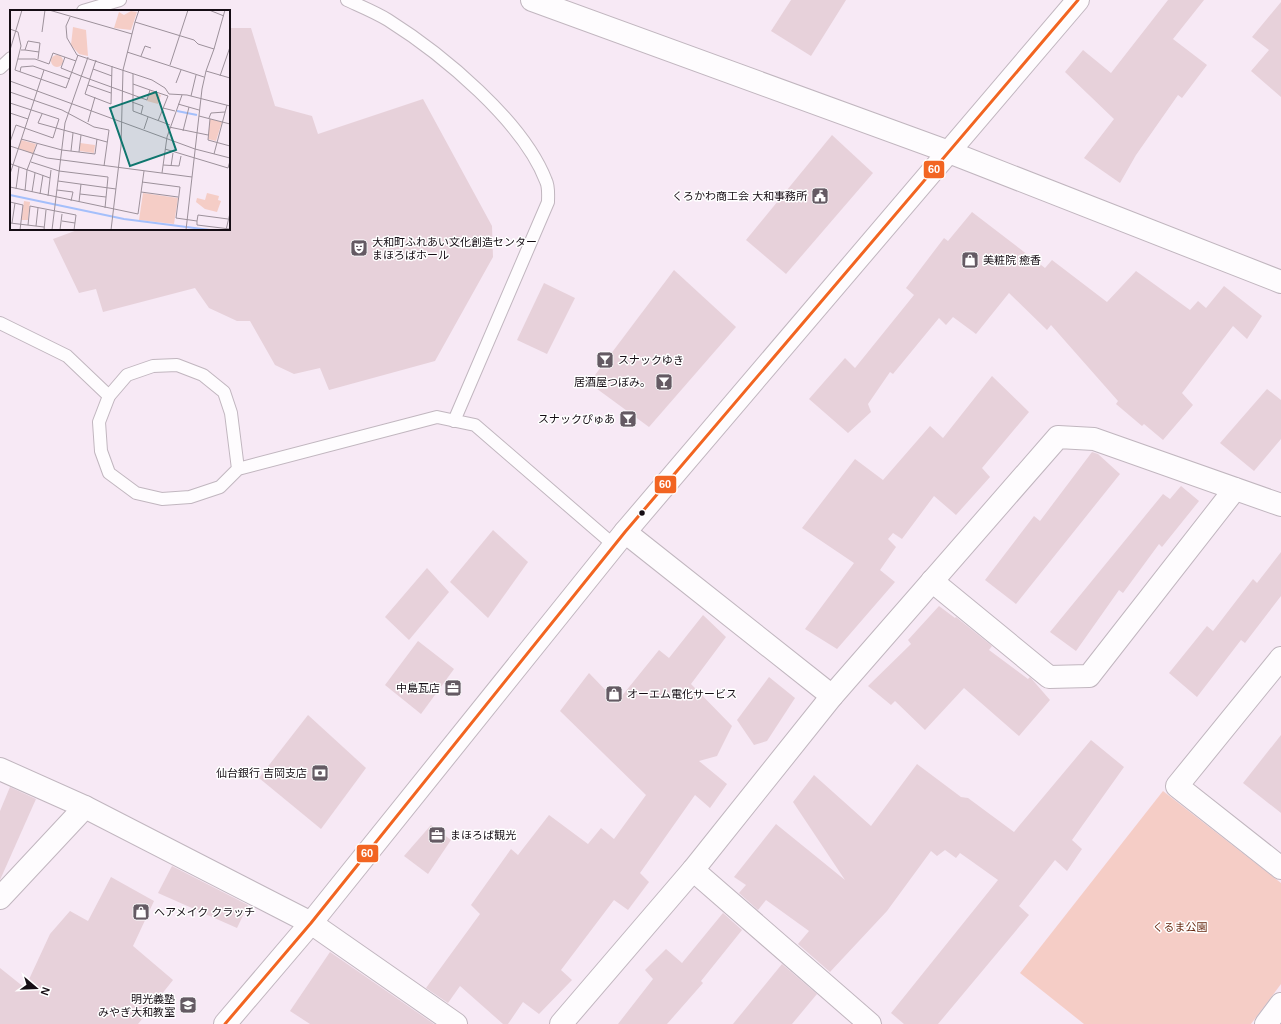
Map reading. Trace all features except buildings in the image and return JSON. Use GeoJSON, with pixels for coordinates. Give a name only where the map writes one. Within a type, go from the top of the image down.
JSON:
{"type":"FeatureCollection","features":[{"type":"Feature","properties":{"kind":"street"},"geometry":{"type":"LineString","coordinates":[[532,0],[948,152],[1281,282]]}},
{"type":"Feature","properties":{"kind":"street"},"geometry":{"type":"LineString","coordinates":[[225,1024],[311,923],[620,539],[1078,0]]}},
{"type":"Feature","properties":{"kind":"street"},"geometry":{"type":"LineString","coordinates":[[561,1024],[693,870],[832,696],[1058,437],[1094,439],[1281,505]]}},
{"type":"Feature","properties":{"kind":"street"},"geometry":{"type":"LineString","coordinates":[[932,581],[1049,677],[1089,676],[1235,489]]}},
{"type":"Feature","properties":{"kind":"street"},"geometry":{"type":"LineString","coordinates":[[620,539],[832,696]]}},
{"type":"Feature","properties":{"kind":"street"},"geometry":{"type":"LineString","coordinates":[[1281,658],[1177,786],[1281,868]]}},
{"type":"Feature","properties":{"kind":"street"},"geometry":{"type":"LineString","coordinates":[[0,769],[85,807],[311,923],[456,1024]]}},
{"type":"Feature","properties":{"kind":"street"},"geometry":{"type":"LineString","coordinates":[[0,898],[85,807]]}},
{"type":"Feature","properties":{"kind":"street"},"geometry":{"type":"LineString","coordinates":[[693,870],[870,1024]]}},
{"type":"Feature","properties":{"kind":"street"},"geometry":{"type":"LineString","coordinates":[[1266,1024],[1281,1004]]}},
{"type":"Feature","properties":{"kind":"lane"},"geometry":{"type":"LineString","coordinates":[[86,10],[120,0]]}},
{"type":"Feature","properties":{"kind":"lane"},"geometry":{"type":"LineString","coordinates":[[347,0],[387,19],[440,58],[480,91],[527,145],[547,182],[548,202],[454,421]]}},
{"type":"Feature","properties":{"kind":"lane"},"geometry":{"type":"LineString","coordinates":[[0,68],[10,59]]}},
{"type":"Feature","properties":{"kind":"lane"},"geometry":{"type":"LineString","coordinates":[[0,323],[67,356],[109,396]]}},
{"type":"Feature","properties":{"kind":"lane"},"geometry":{"type":"LineString","coordinates":[[238,469],[231,413],[224,392],[203,375],[177,365],[153,366],[127,375],[109,396],[100,422],[101,451],[109,473],[136,493],[162,499],[190,497],[220,487],[238,469],[437,417],[475,425],[620,539]]}},
{"type":"Feature","properties":{"kind":"green space","name":"くるま公園"},"geometry":{"type":"Polygon","coordinates":[[[1163,791],[1281,883],[1281,984],[1251,1024],[1084,1024],[1020,973],[1163,791]]]}},
{"type":"Feature","properties":{"kind":"transit line","name":"60"},"geometry":{"type":"LineString","coordinates":[[225,1024],[311,923],[625,532],[1078,0]]}},
{"type":"Feature","properties":{"kind":"place","name":"くろかわ商工会 大和事務所"},"geometry":{"type":"Point","coordinates":[820,196]}},
{"type":"Feature","properties":{"kind":"place","name":"大和町ふれあい文化創造センター まほろばホール"},"geometry":{"type":"Point","coordinates":[359,248]}},
{"type":"Feature","properties":{"kind":"place","name":"美粧院 癒香"},"geometry":{"type":"Point","coordinates":[970,260]}},
{"type":"Feature","properties":{"kind":"place","name":"スナックゆき"},"geometry":{"type":"Point","coordinates":[605,360]}},
{"type":"Feature","properties":{"kind":"place","name":"居酒屋つぼみ。"},"geometry":{"type":"Point","coordinates":[664,382]}},
{"type":"Feature","properties":{"kind":"place","name":"スナックぴゅあ"},"geometry":{"type":"Point","coordinates":[628,419]}},
{"type":"Feature","properties":{"kind":"place","name":"中島瓦店"},"geometry":{"type":"Point","coordinates":[453,688]}},
{"type":"Feature","properties":{"kind":"place","name":"オーエム電化サービス"},"geometry":{"type":"Point","coordinates":[614,694]}},
{"type":"Feature","properties":{"kind":"place","name":"仙台銀行 吉岡支店"},"geometry":{"type":"Point","coordinates":[320,773]}},
{"type":"Feature","properties":{"kind":"place","name":"まほろば観光"},"geometry":{"type":"Point","coordinates":[437,835]}},
{"type":"Feature","properties":{"kind":"place","name":"ヘアメイク クラッチ"},"geometry":{"type":"Point","coordinates":[141,912]}},
{"type":"Feature","properties":{"kind":"place","name":"明光義塾 みやぎ大和教室"},"geometry":{"type":"Point","coordinates":[188,1005]}}]}
